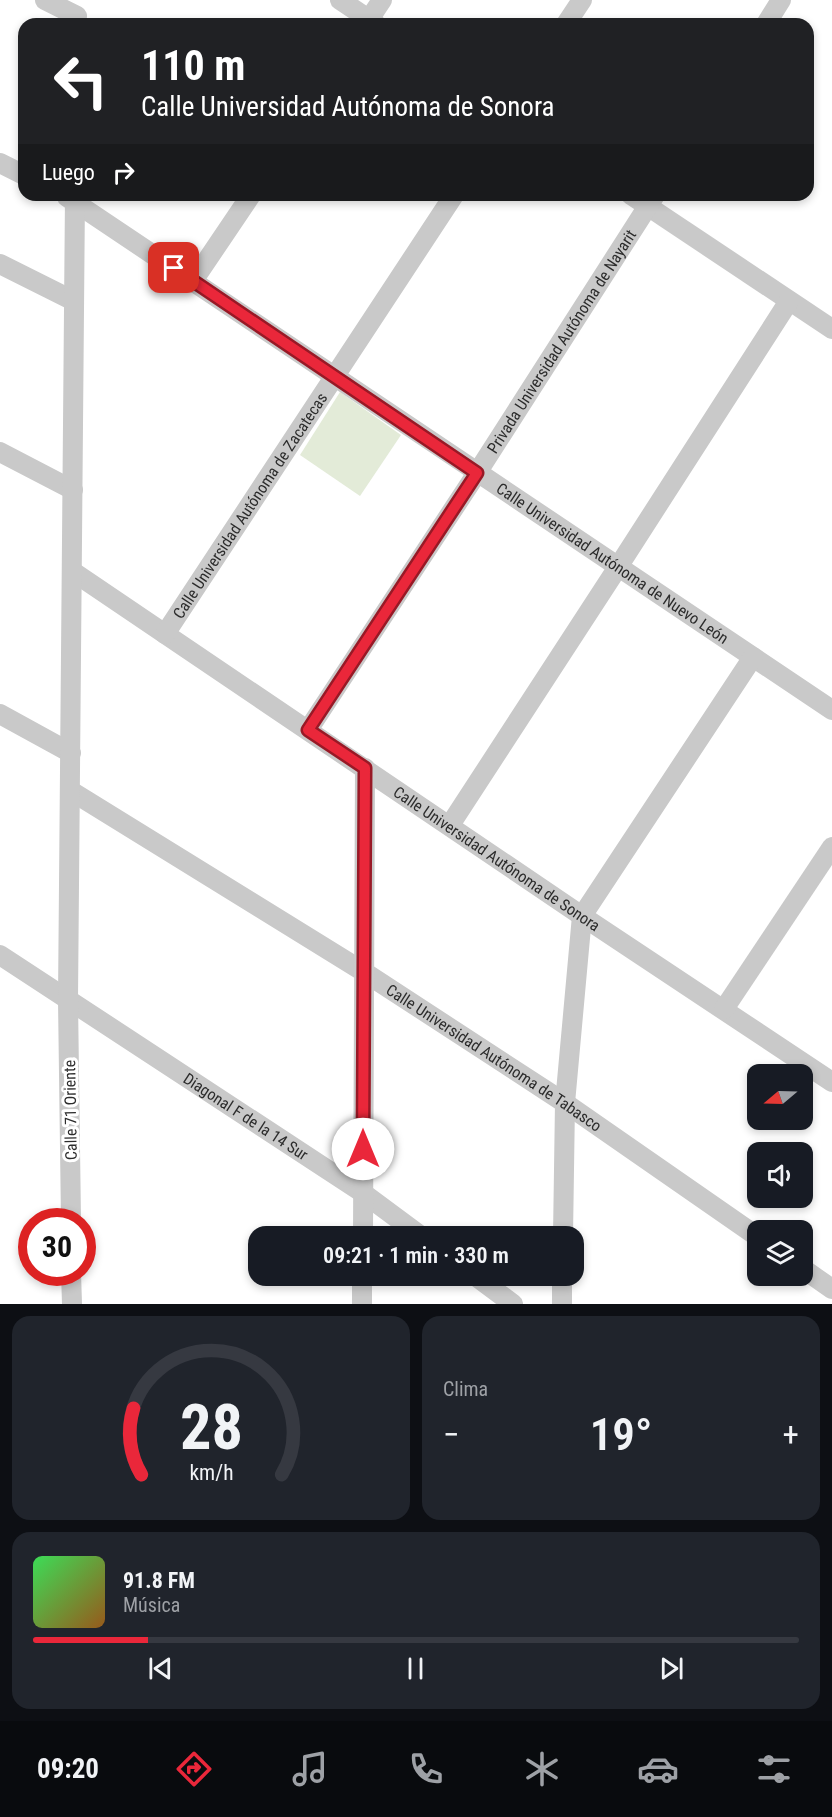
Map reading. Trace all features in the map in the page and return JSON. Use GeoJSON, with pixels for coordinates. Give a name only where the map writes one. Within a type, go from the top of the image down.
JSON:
{"type":"FeatureCollection","features":[{"type":"Feature","properties":{"kind":"street"},"geometry":{"type":"LineString","coordinates":[[45,0],[77,13]]}},
{"type":"Feature","properties":{"kind":"street"},"geometry":{"type":"LineString","coordinates":[[340,0],[365,18]]}},
{"type":"Feature","properties":{"kind":"street"},"geometry":{"type":"LineString","coordinates":[[372,18],[382,0]]}},
{"type":"Feature","properties":{"kind":"street"},"geometry":{"type":"LineString","coordinates":[[570,18],[582,0]]}},
{"type":"Feature","properties":{"kind":"street"},"geometry":{"type":"LineString","coordinates":[[770,18],[781,0]]}},
{"type":"Feature","properties":{"kind":"street"},"geometry":{"type":"LineString","coordinates":[[0,163],[18,172]]}},
{"type":"Feature","properties":{"kind":"street","name":"Calle 71 Oriente"},"geometry":{"type":"LineString","coordinates":[[71,201],[74,301],[68,1000],[71,1208]]}},
{"type":"Feature","properties":{"kind":"street","name":"Calle Universidad Autónoma de Nuevo León"},"geometry":{"type":"LineString","coordinates":[[77,201],[334,377],[832,710]]}},
{"type":"Feature","properties":{"kind":"street"},"geometry":{"type":"LineString","coordinates":[[193,281],[247,201]]}},
{"type":"Feature","properties":{"kind":"street","name":"Calle Universidad Autónoma de Zacatecas"},"geometry":{"type":"LineString","coordinates":[[165,634],[450,201]]}},
{"type":"Feature","properties":{"kind":"street"},"geometry":{"type":"LineString","coordinates":[[651,201],[789,301],[832,329]]}},
{"type":"Feature","properties":{"kind":"street","name":"Privada Universidad Autónoma de Nayarit"},"geometry":{"type":"LineString","coordinates":[[308,730],[477,473],[651,201]]}},
{"type":"Feature","properties":{"kind":"street"},"geometry":{"type":"LineString","coordinates":[[0,264],[74,301]]}},
{"type":"Feature","properties":{"kind":"street"},"geometry":{"type":"LineString","coordinates":[[450,825],[789,301]]}},
{"type":"Feature","properties":{"kind":"street"},"geometry":{"type":"LineString","coordinates":[[0,452],[73,490]]}},
{"type":"Feature","properties":{"kind":"street","name":"Calle Universidad Autónoma de Sonora"},"geometry":{"type":"LineString","coordinates":[[72,571],[832,1082]]}},
{"type":"Feature","properties":{"kind":"street"},"geometry":{"type":"LineString","coordinates":[[563,1226],[566,1103],[582,916],[753,657]]}},
{"type":"Feature","properties":{"kind":"street"},"geometry":{"type":"LineString","coordinates":[[0,714],[71,753]]}},
{"type":"Feature","properties":{"kind":"street"},"geometry":{"type":"LineString","coordinates":[[363,1226],[365,768]]}},
{"type":"Feature","properties":{"kind":"street","name":"Calle Universidad Autónoma de Tabasco"},"geometry":{"type":"LineString","coordinates":[[71,790],[364,972],[566,1103],[747,1229]]}},
{"type":"Feature","properties":{"kind":"street"},"geometry":{"type":"LineString","coordinates":[[724,1009],[832,847]]}},
{"type":"Feature","properties":{"kind":"street","name":"Diagonal F de la 14 Sur"},"geometry":{"type":"LineString","coordinates":[[0,955],[363,1193],[408,1226]]}},
{"type":"Feature","properties":{"kind":"street"},"geometry":{"type":"LineString","coordinates":[[813,1276],[832,1289]]}},
{"type":"Feature","properties":{"kind":"street"},"geometry":{"type":"LineString","coordinates":[[71,1286],[72,1304]]}},
{"type":"Feature","properties":{"kind":"street"},"geometry":{"type":"LineString","coordinates":[[362,1304],[363,1286]]}},
{"type":"Feature","properties":{"kind":"street"},"geometry":{"type":"LineString","coordinates":[[489,1286],[513,1304]]}},
{"type":"Feature","properties":{"kind":"street"},"geometry":{"type":"LineString","coordinates":[[562,1286],[562,1304]]}},
{"type":"Feature","properties":{"kind":"green space"},"geometry":{"type":"Polygon","coordinates":[[[340,392],[401,435],[360,496],[300,455],[340,392]]]}},
{"type":"Feature","properties":{"kind":"route"},"geometry":{"type":"LineString","coordinates":[[174,268],[477,473],[308,730],[365,768],[363,1149]]}}]}
